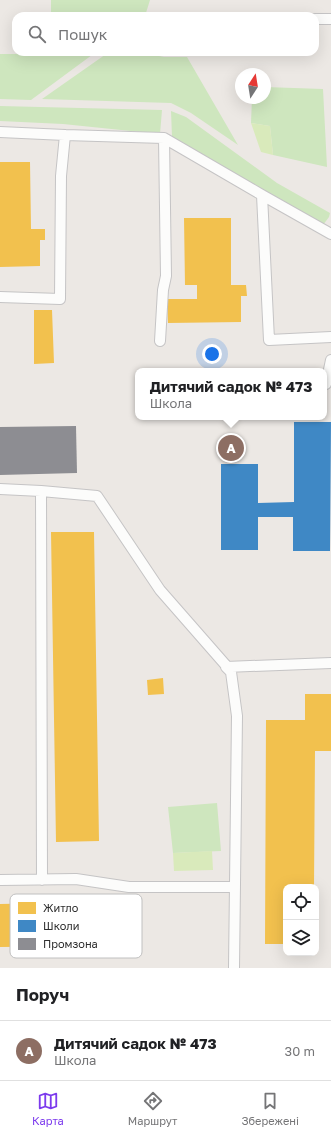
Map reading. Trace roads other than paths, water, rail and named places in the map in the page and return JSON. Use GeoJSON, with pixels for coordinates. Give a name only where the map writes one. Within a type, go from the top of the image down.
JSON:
{"type":"FeatureCollection","features":[{"type":"Feature","properties":{"kind":"lane"},"geometry":{"type":"LineString","coordinates":[[319,19],[331,19]]}},
{"type":"Feature","properties":{"kind":"lane"},"geometry":{"type":"LineString","coordinates":[[0,132],[164,138],[262,196],[331,234]]}},
{"type":"Feature","properties":{"kind":"lane"},"geometry":{"type":"LineString","coordinates":[[0,297],[60,299],[61,176],[65,135]]}},
{"type":"Feature","properties":{"kind":"lane"},"geometry":{"type":"LineString","coordinates":[[160,341],[163,290],[166,276],[164,138]]}},
{"type":"Feature","properties":{"kind":"lane"},"geometry":{"type":"LineString","coordinates":[[262,196],[269,340],[331,338]]}},
{"type":"Feature","properties":{"kind":"lane"},"geometry":{"type":"LineString","coordinates":[[327,379],[331,360]]}},
{"type":"Feature","properties":{"kind":"lane"},"geometry":{"type":"LineString","coordinates":[[0,488],[42,490],[97,496],[160,590],[231,672],[237,716],[234,968]]}},
{"type":"Feature","properties":{"kind":"lane"},"geometry":{"type":"LineString","coordinates":[[42,490],[42,880]]}},
{"type":"Feature","properties":{"kind":"lane"},"geometry":{"type":"LineString","coordinates":[[226,666],[331,663]]}},
{"type":"Feature","properties":{"kind":"lane"},"geometry":{"type":"LineString","coordinates":[[0,880],[76,879],[130,886],[234,887]]}},
{"type":"Feature","properties":{"kind":"place","name":"Дитячий садок № 473"},"geometry":{"type":"Point","coordinates":[231,448]}}]}
